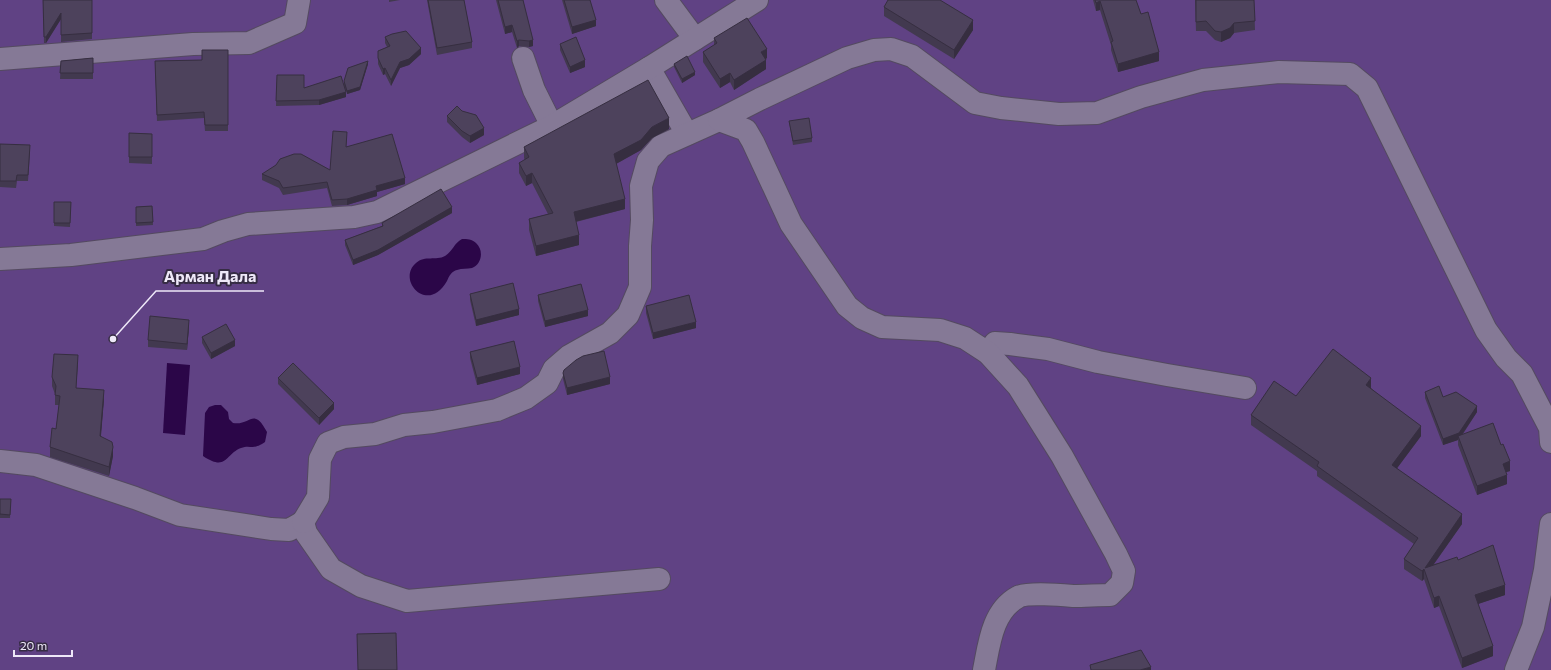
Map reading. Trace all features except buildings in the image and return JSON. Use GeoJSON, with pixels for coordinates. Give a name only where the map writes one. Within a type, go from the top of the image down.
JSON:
{"type":"FeatureCollection","features":[{"type":"Feature","properties":{"kind":"street"},"geometry":{"type":"LineString","coordinates":[[0,59],[193,44],[249,44],[295,23],[299,0]]}},
{"type":"Feature","properties":{"kind":"street"},"geometry":{"type":"LineString","coordinates":[[666,0],[695,39]]}},
{"type":"Feature","properties":{"kind":"street"},"geometry":{"type":"LineString","coordinates":[[0,259],[71,255],[203,239],[223,231],[248,224],[354,217],[377,212],[552,126],[649,68],[757,0]]}},
{"type":"Feature","properties":{"kind":"street"},"geometry":{"type":"LineString","coordinates":[[0,461],[36,464],[180,515],[271,529],[289,530],[303,522],[318,497],[320,459],[328,443],[344,437],[375,434],[404,425],[433,422],[497,410],[526,398],[547,383],[554,369],[568,356],[610,333],[628,315],[640,287],[640,246],[642,220],[641,186],[648,161],[661,146],[719,120],[760,98],[847,58],[874,50],[891,49],[912,56],[975,103],[1001,108],[1059,114],[1097,112],[1141,97],[1203,80],[1279,72],[1350,74],[1367,88],[1486,330],[1506,358],[1522,374],[1535,398],[1550,428],[1551,442]]}},
{"type":"Feature","properties":{"kind":"street"},"geometry":{"type":"LineString","coordinates":[[523,58],[534,90],[552,126]]}},
{"type":"Feature","properties":{"kind":"street"},"geometry":{"type":"LineString","coordinates":[[649,68],[687,134]]}},
{"type":"Feature","properties":{"kind":"street"},"geometry":{"type":"LineString","coordinates":[[719,120],[746,130],[791,224],[847,306],[862,318],[882,327],[940,330],[965,338],[988,353],[1022,392],[1062,456],[1116,554],[1124,571],[1122,583],[1110,595],[1074,596],[1047,594],[1019,596],[1007,605],[992,632],[984,670]]}},
{"type":"Feature","properties":{"kind":"street"},"geometry":{"type":"LineString","coordinates":[[988,353],[995,344],[1048,349],[1098,362],[1245,388]]}},
{"type":"Feature","properties":{"kind":"street"},"geometry":{"type":"LineString","coordinates":[[303,522],[306,533],[331,569],[360,586],[407,602],[659,579]]}},
{"type":"Feature","properties":{"kind":"street"},"geometry":{"type":"LineString","coordinates":[[1516,670],[1534,627],[1545,570],[1551,524]]}},
{"type":"Feature","properties":{"kind":"shaded area"},"geometry":{"type":"Polygon","coordinates":[[[0,0],[1551,0],[1551,670],[0,670],[0,0]]]}},
{"type":"Feature","properties":{"kind":"shaded area"},"geometry":{"type":"Polygon","coordinates":[[[462,239],[471,240],[479,246],[481,257],[478,263],[472,268],[454,271],[439,291],[431,295],[424,295],[417,291],[412,285],[410,278],[411,270],[416,263],[423,259],[445,256],[462,239]]]}},
{"type":"Feature","properties":{"kind":"shaded area"},"geometry":{"type":"Polygon","coordinates":[[[167,363],[190,365],[185,435],[163,433],[167,363]]]}},
{"type":"Feature","properties":{"kind":"shaded area"},"geometry":{"type":"Polygon","coordinates":[[[221,405],[228,412],[229,419],[233,423],[244,422],[252,419],[258,420],[267,432],[265,442],[254,447],[241,448],[221,462],[211,460],[203,456],[205,413],[209,407],[221,405]]]}},
{"type":"Feature","properties":{"kind":"place","name":"Арман Дала"},"geometry":{"type":"Point","coordinates":[113,339]}}]}
